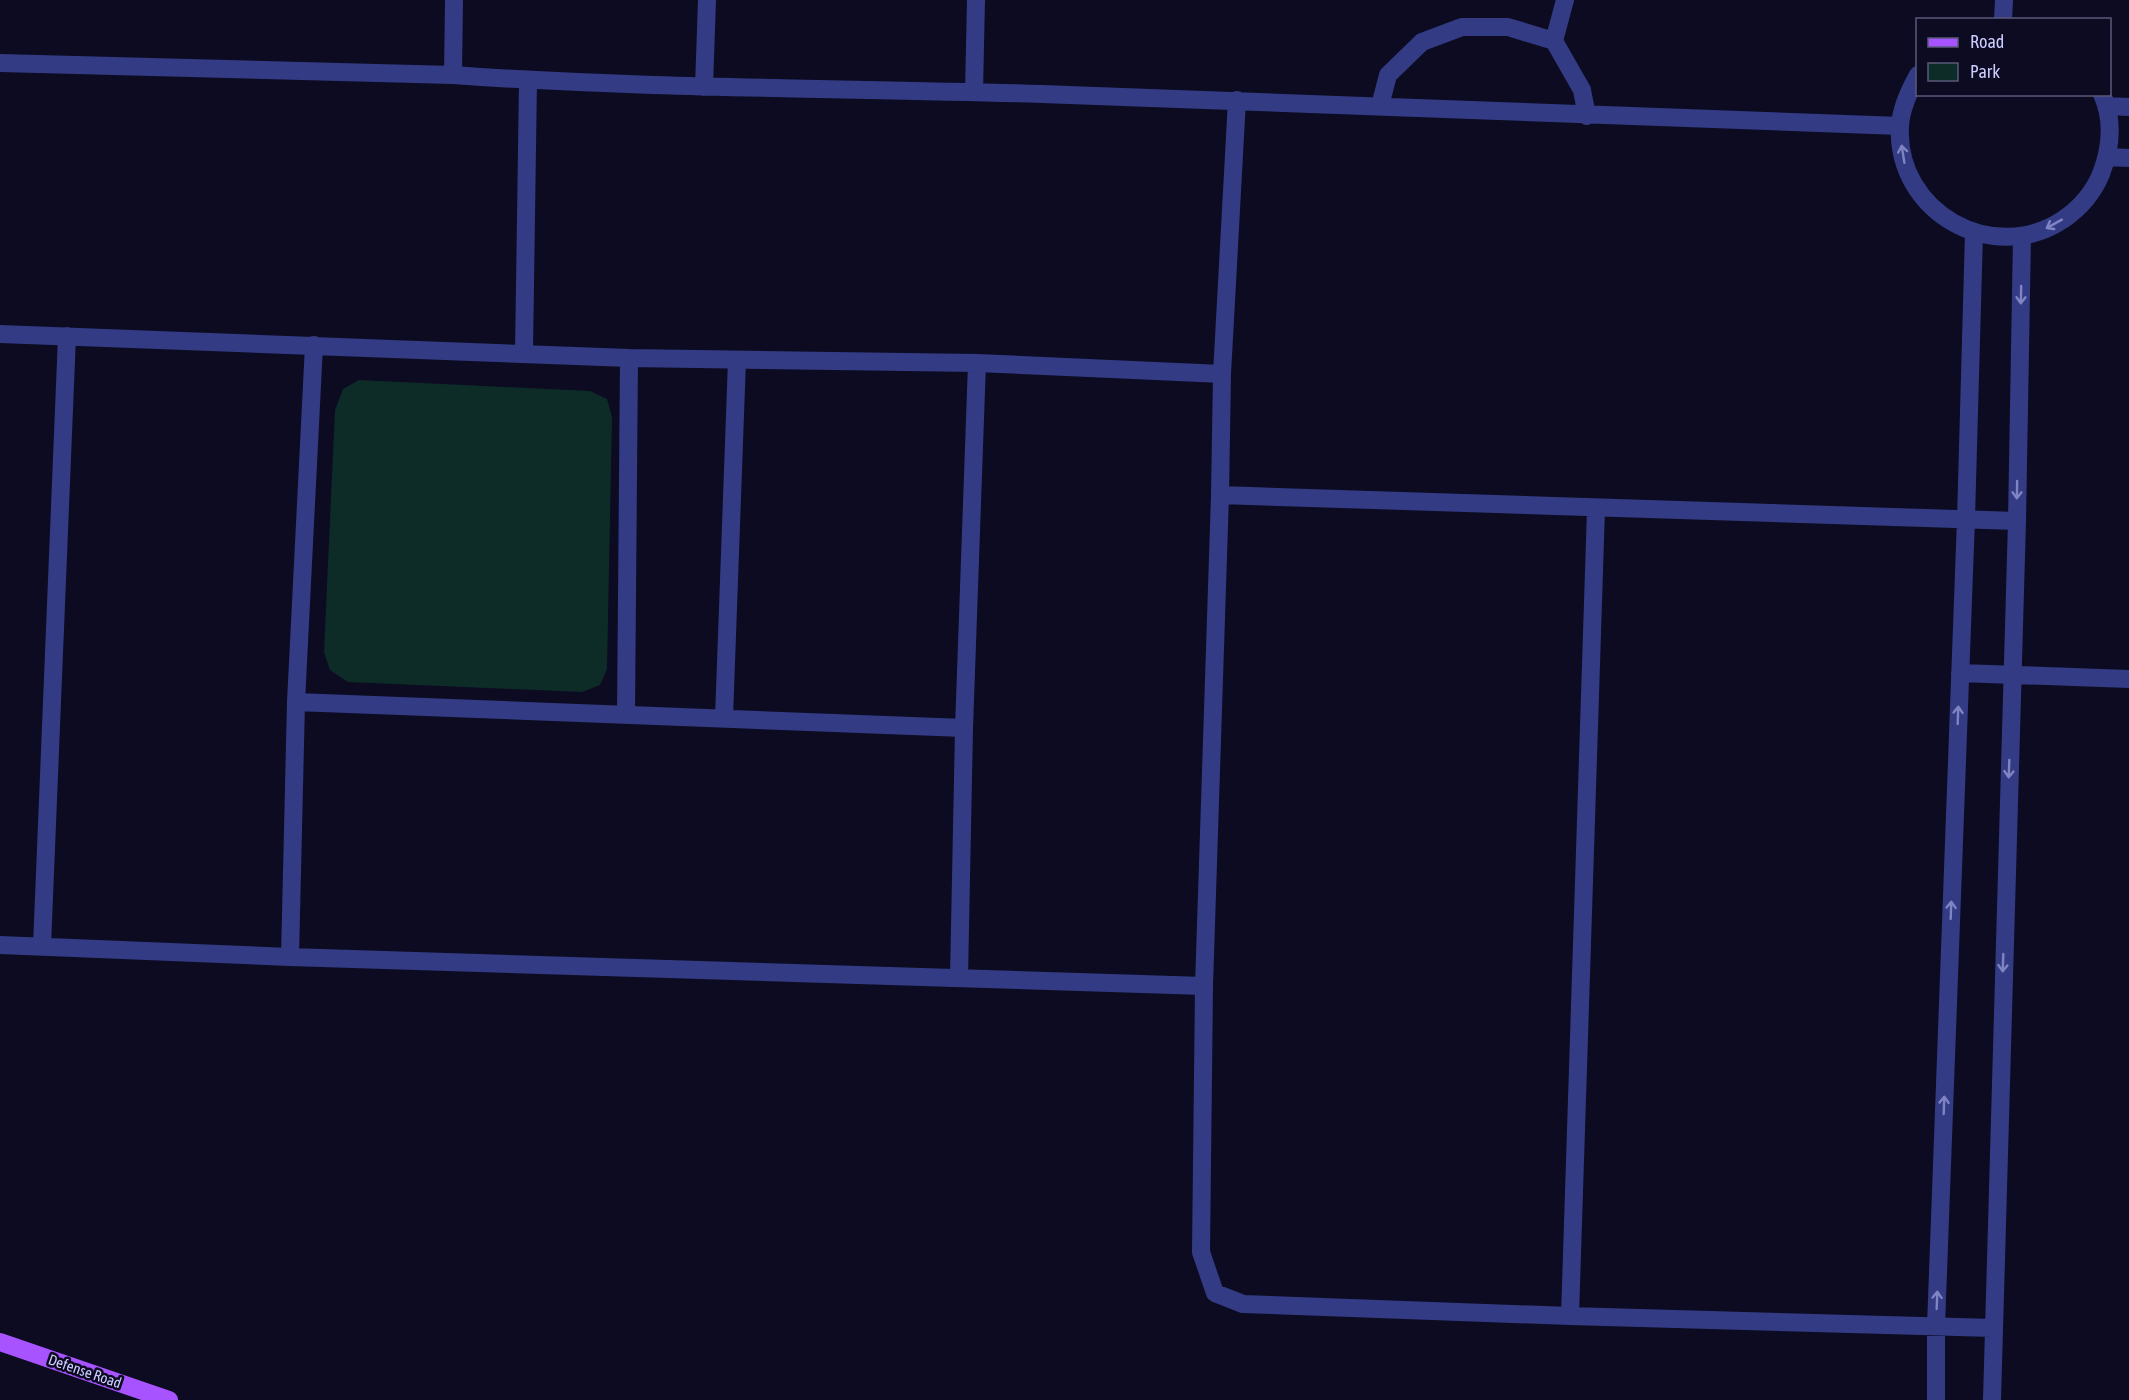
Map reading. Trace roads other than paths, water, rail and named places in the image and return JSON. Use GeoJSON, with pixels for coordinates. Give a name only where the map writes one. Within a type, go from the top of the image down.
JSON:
{"type":"FeatureCollection","features":[{"type":"Feature","properties":{"kind":"main road","name":"Defense Road"},"geometry":{"type":"LineString","coordinates":[[0,1342],[169,1400]]}},
{"type":"Feature","properties":{"kind":"street"},"geometry":{"type":"LineString","coordinates":[[453,75],[454,0]]}},
{"type":"Feature","properties":{"kind":"street"},"geometry":{"type":"LineString","coordinates":[[705,87],[707,0]]}},
{"type":"Feature","properties":{"kind":"street"},"geometry":{"type":"LineString","coordinates":[[974,92],[976,0]]}},
{"type":"Feature","properties":{"kind":"street"},"geometry":{"type":"LineString","coordinates":[[1554,41],[1566,0]]}},
{"type":"Feature","properties":{"kind":"street"},"geometry":{"type":"LineString","coordinates":[[2003,18],[2004,0]]}},
{"type":"Feature","properties":{"kind":"street"},"geometry":{"type":"LineString","coordinates":[[1380,106],[1388,75],[1422,42],[1462,27],[1508,27],[1554,41],[1582,90],[1587,116]]}},
{"type":"Feature","properties":{"kind":"street"},"geometry":{"type":"LineString","coordinates":[[0,63],[453,75],[528,81],[705,87],[1237,100],[1587,116],[1900,126]]}},
{"type":"Feature","properties":{"kind":"street"},"geometry":{"type":"LineString","coordinates":[[1916,77],[1906,96],[1900,126],[1903,161],[1918,192],[1942,217],[1974,233],[1998,237],[2022,236],[2051,227],[2077,210],[2096,185],[2108,157],[2110,131],[2104,100],[2129,107]]}},
{"type":"Feature","properties":{"kind":"street"},"geometry":{"type":"LineString","coordinates":[[524,353],[528,81]]}},
{"type":"Feature","properties":{"kind":"street"},"geometry":{"type":"LineString","coordinates":[[1237,100],[1222,374],[1204,986],[1201,1252],[1215,1293],[1243,1304],[1993,1328]]}},
{"type":"Feature","properties":{"kind":"street"},"geometry":{"type":"LineString","coordinates":[[2108,157],[2129,158]]}},
{"type":"Feature","properties":{"kind":"street"},"geometry":{"type":"LineString","coordinates":[[1936,1400],[1936,1326],[1966,519],[1974,233]]}},
{"type":"Feature","properties":{"kind":"street"},"geometry":{"type":"LineString","coordinates":[[1992,1400],[2017,521],[2022,236]]}},
{"type":"Feature","properties":{"kind":"street"},"geometry":{"type":"LineString","coordinates":[[0,334],[629,358],[977,363],[1222,374]]}},
{"type":"Feature","properties":{"kind":"street"},"geometry":{"type":"LineString","coordinates":[[42,946],[67,336]]}},
{"type":"Feature","properties":{"kind":"street"},"geometry":{"type":"LineString","coordinates":[[290,957],[296,702],[314,345]]}},
{"type":"Feature","properties":{"kind":"street"},"geometry":{"type":"LineString","coordinates":[[626,714],[629,358]]}},
{"type":"Feature","properties":{"kind":"street"},"geometry":{"type":"LineString","coordinates":[[724,718],[737,360]]}},
{"type":"Feature","properties":{"kind":"street"},"geometry":{"type":"LineString","coordinates":[[959,978],[964,729],[977,363]]}},
{"type":"Feature","properties":{"kind":"street"},"geometry":{"type":"LineString","coordinates":[[1220,495],[2017,521]]}},
{"type":"Feature","properties":{"kind":"street"},"geometry":{"type":"LineString","coordinates":[[1570,1316],[1596,509]]}},
{"type":"Feature","properties":{"kind":"street"},"geometry":{"type":"LineString","coordinates":[[1960,673],[2129,679]]}},
{"type":"Feature","properties":{"kind":"street"},"geometry":{"type":"LineString","coordinates":[[296,702],[964,729]]}},
{"type":"Feature","properties":{"kind":"street"},"geometry":{"type":"LineString","coordinates":[[0,945],[290,957],[1204,986]]}}]}
